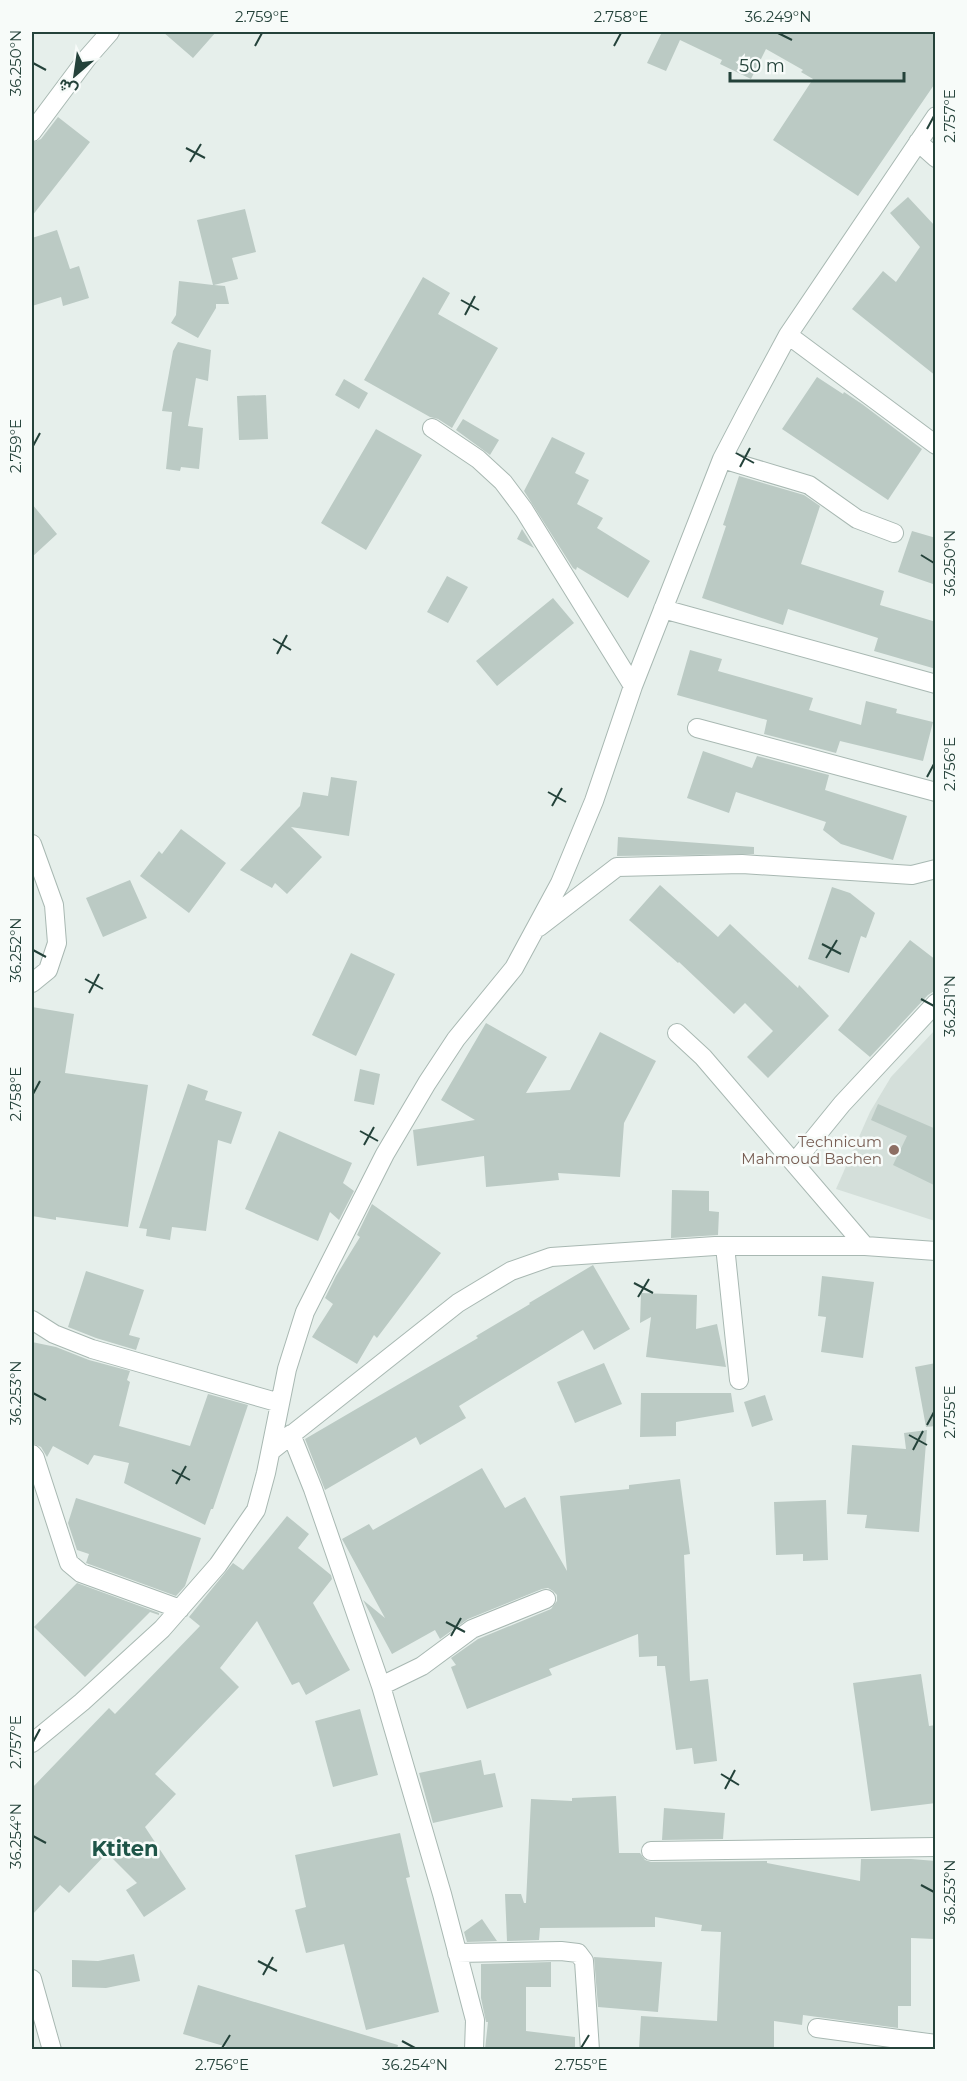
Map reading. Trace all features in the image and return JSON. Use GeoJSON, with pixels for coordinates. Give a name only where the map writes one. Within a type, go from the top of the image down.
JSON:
{"type":"FeatureCollection","features":[{"type":"Feature","properties":{"kind":"street"},"geometry":{"type":"LineString","coordinates":[[32,132],[88,57],[110,32]]}},
{"type":"Feature","properties":{"kind":"street"},"geometry":{"type":"LineString","coordinates":[[32,1743],[82,1702],[162,1629],[218,1565],[256,1510],[271,1451],[287,1369],[305,1312],[385,1154],[456,1039],[514,968],[560,883],[594,801],[633,686],[722,459],[788,334],[936,117]]}},
{"type":"Feature","properties":{"kind":"street"},"geometry":{"type":"LineString","coordinates":[[918,142],[936,158]]}},
{"type":"Feature","properties":{"kind":"street"},"geometry":{"type":"LineString","coordinates":[[788,334],[936,445]]}},
{"type":"Feature","properties":{"kind":"street"},"geometry":{"type":"LineString","coordinates":[[432,428],[478,459],[503,482],[524,510],[633,686]]}},
{"type":"Feature","properties":{"kind":"street"},"geometry":{"type":"LineString","coordinates":[[722,459],[809,486],[857,519],[894,532]]}},
{"type":"Feature","properties":{"kind":"street"},"geometry":{"type":"LineString","coordinates":[[663,609],[936,684]]}},
{"type":"Feature","properties":{"kind":"street"},"geometry":{"type":"LineString","coordinates":[[697,728],[936,792]]}},
{"type":"Feature","properties":{"kind":"street"},"geometry":{"type":"LineString","coordinates":[[32,844],[54,905],[57,943],[48,970],[32,983]]}},
{"type":"Feature","properties":{"kind":"street"},"geometry":{"type":"LineString","coordinates":[[534,931],[617,867],[742,864],[912,874],[936,868]]}},
{"type":"Feature","properties":{"kind":"street"},"geometry":{"type":"LineString","coordinates":[[794,1163],[842,1104],[936,1003]]}},
{"type":"Feature","properties":{"kind":"street"},"geometry":{"type":"LineString","coordinates":[[677,1033],[703,1057],[865,1246]]}},
{"type":"Feature","properties":{"kind":"street"},"geometry":{"type":"LineString","coordinates":[[271,1451],[458,1303],[511,1271],[551,1257],[725,1246],[865,1246],[936,1251]]}},
{"type":"Feature","properties":{"kind":"street"},"geometry":{"type":"LineString","coordinates":[[725,1246],[739,1380]]}},
{"type":"Feature","properties":{"kind":"street"},"geometry":{"type":"LineString","coordinates":[[32,1320],[54,1334],[92,1349],[280,1403]]}},
{"type":"Feature","properties":{"kind":"street"},"geometry":{"type":"LineString","coordinates":[[291,1434],[314,1489],[381,1686],[475,2020],[474,2049]]}},
{"type":"Feature","properties":{"kind":"street"},"geometry":{"type":"LineString","coordinates":[[32,1454],[36,1458],[69,1563],[81,1573],[180,1609]]}},
{"type":"Feature","properties":{"kind":"street"},"geometry":{"type":"LineString","coordinates":[[381,1686],[422,1666],[472,1629],[546,1599]]}},
{"type":"Feature","properties":{"kind":"street"},"geometry":{"type":"LineString","coordinates":[[651,1851],[936,1847]]}},
{"type":"Feature","properties":{"kind":"street"},"geometry":{"type":"LineString","coordinates":[[457,1953],[561,1951],[578,1953],[584,1961],[590,2049]]}},
{"type":"Feature","properties":{"kind":"street"},"geometry":{"type":"LineString","coordinates":[[32,1979],[52,2049]]}},
{"type":"Feature","properties":{"kind":"street"},"geometry":{"type":"LineString","coordinates":[[817,2028],[936,2044]]}},
{"type":"Feature","properties":{"kind":"shaded area","name":"Technicum Mahmoud Bachen"},"geometry":{"type":"Polygon","coordinates":[[[935,1030],[935,1221],[836,1189],[870,1112],[891,1077],[935,1030]]]}},
{"type":"Feature","properties":{"kind":"building"},"geometry":{"type":"Polygon","coordinates":[[[163,32],[216,32],[193,58],[163,32]]]}},
{"type":"Feature","properties":{"kind":"building"},"geometry":{"type":"Polygon","coordinates":[[[662,32],[936,32],[936,82],[858,196],[773,140],[813,79],[801,72],[803,70],[766,49],[751,79],[720,64],[722,60],[680,40],[666,71],[647,63],[662,32]]]}},
{"type":"Feature","properties":{"kind":"building"},"geometry":{"type":"Polygon","coordinates":[[[58,117],[90,142],[32,216],[32,143],[41,139],[58,117]]]}},
{"type":"Feature","properties":{"kind":"building"},"geometry":{"type":"Polygon","coordinates":[[[908,197],[936,225],[936,376],[852,309],[883,271],[896,282],[920,247],[890,213],[908,197]]]}},
{"type":"Feature","properties":{"kind":"building"},"geometry":{"type":"Polygon","coordinates":[[[245,209],[256,252],[232,258],[238,279],[214,285],[225,286],[229,304],[216,304],[216,308],[198,338],[171,323],[176,315],[179,281],[213,285],[197,220],[245,209]]]}},
{"type":"Feature","properties":{"kind":"building"},"geometry":{"type":"Polygon","coordinates":[[[57,230],[70,269],[79,266],[89,298],[63,306],[61,297],[32,306],[32,238],[57,230]]]}},
{"type":"Feature","properties":{"kind":"building"},"geometry":{"type":"Polygon","coordinates":[[[423,277],[450,293],[438,314],[498,348],[452,428],[364,380],[423,277]]]}},
{"type":"Feature","properties":{"kind":"building"},"geometry":{"type":"Polygon","coordinates":[[[178,342],[211,350],[208,381],[196,378],[188,426],[203,428],[199,469],[181,467],[180,471],[166,469],[172,412],[162,411],[173,351],[178,342]]]}},
{"type":"Feature","properties":{"kind":"building"},"geometry":{"type":"Polygon","coordinates":[[[817,377],[862,404],[922,449],[888,500],[782,429],[817,377]]]}},
{"type":"Feature","properties":{"kind":"building"},"geometry":{"type":"Polygon","coordinates":[[[344,379],[368,393],[359,409],[335,395],[344,379]]]}},
{"type":"Feature","properties":{"kind":"building"},"geometry":{"type":"Polygon","coordinates":[[[266,395],[268,439],[239,440],[237,396],[266,395]]]}},
{"type":"Feature","properties":{"kind":"building"},"geometry":{"type":"Polygon","coordinates":[[[463,419],[499,440],[490,455],[456,430],[463,419]]]}},
{"type":"Feature","properties":{"kind":"building"},"geometry":{"type":"Polygon","coordinates":[[[376,429],[422,455],[366,550],[321,523],[376,429]]]}},
{"type":"Feature","properties":{"kind":"building"},"geometry":{"type":"Polygon","coordinates":[[[552,437],[585,453],[575,473],[589,480],[577,504],[603,518],[597,528],[650,561],[628,598],[577,567],[576,570],[573,568],[524,491],[552,437]]]}},
{"type":"Feature","properties":{"kind":"building"},"geometry":{"type":"Polygon","coordinates":[[[739,476],[804,495],[820,506],[801,564],[884,591],[880,605],[936,622],[936,669],[874,651],[878,638],[788,609],[783,625],[702,598],[726,526],[723,525],[739,476]]]}},
{"type":"Feature","properties":{"kind":"building"},"geometry":{"type":"Polygon","coordinates":[[[32,504],[57,534],[32,557],[32,504]]]}},
{"type":"Feature","properties":{"kind":"building"},"geometry":{"type":"Polygon","coordinates":[[[522,529],[534,548],[517,539],[522,529]]]}},
{"type":"Feature","properties":{"kind":"building"},"geometry":{"type":"Polygon","coordinates":[[[912,531],[936,538],[936,585],[898,572],[912,531]]]}},
{"type":"Feature","properties":{"kind":"building"},"geometry":{"type":"Polygon","coordinates":[[[447,576],[468,587],[448,623],[427,612],[447,576]]]}},
{"type":"Feature","properties":{"kind":"building"},"geometry":{"type":"Polygon","coordinates":[[[553,598],[574,623],[497,686],[476,661],[553,598]]]}},
{"type":"Feature","properties":{"kind":"building"},"geometry":{"type":"Polygon","coordinates":[[[690,650],[722,659],[718,671],[813,698],[809,710],[861,725],[866,701],[897,709],[896,713],[933,722],[923,761],[840,741],[836,753],[764,734],[767,720],[677,695],[690,650]]]}},
{"type":"Feature","properties":{"kind":"building"},"geometry":{"type":"Polygon","coordinates":[[[703,751],[752,768],[757,756],[829,775],[825,790],[907,816],[893,860],[841,844],[823,830],[826,822],[736,792],[729,813],[687,798],[703,751]]]}},
{"type":"Feature","properties":{"kind":"building"},"geometry":{"type":"Polygon","coordinates":[[[331,777],[357,781],[349,836],[291,827],[322,857],[287,894],[275,883],[272,888],[240,870],[300,806],[303,792],[328,796],[331,777]]]}},
{"type":"Feature","properties":{"kind":"building"},"geometry":{"type":"Polygon","coordinates":[[[181,829],[226,863],[189,913],[140,876],[159,851],[162,854],[181,829]]]}},
{"type":"Feature","properties":{"kind":"building"},"geometry":{"type":"Polygon","coordinates":[[[618,837],[754,847],[754,854],[617,856],[618,837]]]}},
{"type":"Feature","properties":{"kind":"building"},"geometry":{"type":"Polygon","coordinates":[[[130,880],[147,918],[103,937],[86,898],[130,880]]]}},
{"type":"Feature","properties":{"kind":"building"},"geometry":{"type":"Polygon","coordinates":[[[660,885],[718,937],[730,924],[798,988],[799,985],[829,1016],[768,1078],[747,1057],[773,1031],[745,1003],[734,1014],[679,962],[629,920],[660,885]]]}},
{"type":"Feature","properties":{"kind":"building"},"geometry":{"type":"Polygon","coordinates":[[[832,887],[850,893],[875,913],[866,938],[861,936],[849,973],[808,959],[832,887]]]}},
{"type":"Feature","properties":{"kind":"building"},"geometry":{"type":"Polygon","coordinates":[[[910,940],[936,960],[936,990],[928,995],[870,1057],[838,1030],[910,940]]]}},
{"type":"Feature","properties":{"kind":"building"},"geometry":{"type":"Polygon","coordinates":[[[351,953],[395,974],[356,1056],[312,1035],[351,953]]]}},
{"type":"Feature","properties":{"kind":"building"},"geometry":{"type":"Polygon","coordinates":[[[32,1007],[74,1014],[65,1073],[148,1085],[128,1227],[32,1216],[32,1007]]]}},
{"type":"Feature","properties":{"kind":"building"},"geometry":{"type":"Polygon","coordinates":[[[486,1023],[547,1057],[526,1093],[570,1090],[600,1032],[656,1061],[624,1123],[620,1177],[558,1173],[559,1180],[486,1187],[484,1156],[417,1166],[413,1130],[475,1120],[441,1100],[486,1023]]]}},
{"type":"Feature","properties":{"kind":"building"},"geometry":{"type":"Polygon","coordinates":[[[360,1069],[380,1074],[374,1105],[354,1101],[360,1069]]]}},
{"type":"Feature","properties":{"kind":"building"},"geometry":{"type":"Polygon","coordinates":[[[188,1084],[208,1091],[205,1100],[242,1112],[231,1144],[218,1140],[206,1231],[172,1227],[170,1240],[146,1236],[147,1229],[139,1228],[188,1084]]]}},
{"type":"Feature","properties":{"kind":"building"},"geometry":{"type":"Polygon","coordinates":[[[878,1104],[936,1129],[936,1186],[893,1165],[907,1136],[871,1120],[878,1104]]]}},
{"type":"Feature","properties":{"kind":"building"},"geometry":{"type":"Polygon","coordinates":[[[279,1131],[352,1163],[343,1183],[354,1191],[339,1220],[330,1212],[318,1241],[245,1209],[279,1131]]]}},
{"type":"Feature","properties":{"kind":"building"},"geometry":{"type":"Polygon","coordinates":[[[672,1190],[709,1191],[709,1211],[719,1212],[718,1235],[671,1238],[672,1190]]]}},
{"type":"Feature","properties":{"kind":"building"},"geometry":{"type":"Polygon","coordinates":[[[372,1204],[441,1253],[377,1338],[374,1335],[357,1364],[312,1337],[333,1304],[325,1298],[360,1237],[357,1235],[372,1204]]]}},
{"type":"Feature","properties":{"kind":"building"},"geometry":{"type":"Polygon","coordinates":[[[593,1265],[630,1329],[594,1350],[583,1330],[459,1406],[466,1418],[420,1445],[416,1437],[325,1490],[305,1439],[478,1338],[476,1336],[593,1265]]]}},
{"type":"Feature","properties":{"kind":"building"},"geometry":{"type":"Polygon","coordinates":[[[86,1271],[144,1290],[129,1335],[140,1338],[136,1350],[68,1327],[86,1271]]]}},
{"type":"Feature","properties":{"kind":"building"},"geometry":{"type":"Polygon","coordinates":[[[822,1276],[874,1282],[863,1358],[821,1352],[826,1317],[818,1316],[822,1276]]]}},
{"type":"Feature","properties":{"kind":"building"},"geometry":{"type":"Polygon","coordinates":[[[641,1293],[697,1295],[696,1329],[717,1324],[726,1367],[646,1357],[651,1317],[640,1323],[641,1293]]]}},
{"type":"Feature","properties":{"kind":"building"},"geometry":{"type":"Polygon","coordinates":[[[32,1342],[56,1347],[89,1360],[130,1371],[127,1380],[130,1382],[119,1426],[190,1446],[208,1394],[248,1405],[213,1509],[205,1525],[124,1483],[129,1463],[94,1455],[88,1465],[53,1446],[47,1457],[41,1447],[32,1443],[32,1342]]]}},
{"type":"Feature","properties":{"kind":"building"},"geometry":{"type":"Polygon","coordinates":[[[604,1363],[622,1404],[575,1423],[557,1382],[604,1363]]]}},
{"type":"Feature","properties":{"kind":"building"},"geometry":{"type":"Polygon","coordinates":[[[936,1363],[936,1426],[926,1427],[915,1367],[936,1363]]]}},
{"type":"Feature","properties":{"kind":"building"},"geometry":{"type":"Polygon","coordinates":[[[641,1393],[731,1393],[734,1412],[676,1422],[676,1436],[640,1437],[641,1393]]]}},
{"type":"Feature","properties":{"kind":"building"},"geometry":{"type":"Polygon","coordinates":[[[765,1395],[773,1420],[752,1427],[744,1402],[765,1395]]]}},
{"type":"Feature","properties":{"kind":"building"},"geometry":{"type":"Polygon","coordinates":[[[927,1430],[919,1532],[865,1528],[867,1515],[847,1514],[852,1445],[906,1449],[904,1433],[927,1430]]]}},
{"type":"Feature","properties":{"kind":"building"},"geometry":{"type":"Polygon","coordinates":[[[482,1468],[505,1508],[525,1497],[567,1571],[560,1496],[629,1489],[629,1485],[680,1479],[690,1554],[684,1555],[690,1681],[708,1679],[717,1761],[694,1764],[692,1748],[676,1750],[665,1666],[657,1666],[657,1656],[639,1657],[638,1634],[549,1669],[552,1675],[467,1709],[451,1667],[456,1665],[451,1658],[478,1639],[551,1609],[557,1601],[557,1595],[548,1588],[468,1619],[440,1639],[435,1630],[392,1654],[363,1600],[385,1618],[342,1539],[369,1524],[373,1530],[482,1468]]]}},
{"type":"Feature","properties":{"kind":"building"},"geometry":{"type":"Polygon","coordinates":[[[76,1498],[201,1538],[185,1586],[176,1596],[86,1563],[89,1554],[77,1550],[68,1523],[76,1498]]]}},
{"type":"Feature","properties":{"kind":"building"},"geometry":{"type":"Polygon","coordinates":[[[826,1500],[828,1560],[803,1561],[803,1554],[776,1555],[774,1502],[826,1500]]]}},
{"type":"Feature","properties":{"kind":"building"},"geometry":{"type":"Polygon","coordinates":[[[287,1516],[309,1534],[298,1548],[331,1575],[332,1579],[313,1603],[350,1670],[306,1695],[299,1682],[292,1685],[257,1621],[220,1668],[239,1687],[155,1774],[176,1794],[145,1827],[186,1889],[144,1917],[126,1890],[137,1883],[107,1853],[69,1893],[60,1885],[32,1915],[32,1788],[109,1708],[115,1714],[200,1626],[189,1617],[233,1563],[243,1570],[287,1516]]]}},
{"type":"Feature","properties":{"kind":"building"},"geometry":{"type":"Polygon","coordinates":[[[77,1583],[159,1613],[159,1615],[150,1612],[85,1677],[34,1627],[77,1583]]]}},
{"type":"Feature","properties":{"kind":"building"},"geometry":{"type":"Polygon","coordinates":[[[921,1674],[929,1726],[936,1725],[936,1803],[871,1811],[853,1683],[921,1674]]]}},
{"type":"Feature","properties":{"kind":"building"},"geometry":{"type":"Polygon","coordinates":[[[360,1709],[378,1775],[333,1787],[315,1721],[360,1709]]]}},
{"type":"Feature","properties":{"kind":"building"},"geometry":{"type":"Polygon","coordinates":[[[481,1760],[484,1775],[495,1773],[503,1807],[433,1823],[419,1773],[481,1760]]]}},
{"type":"Feature","properties":{"kind":"building"},"geometry":{"type":"Polygon","coordinates":[[[616,1796],[619,1853],[640,1853],[645,1860],[651,1862],[767,1861],[767,1863],[860,1881],[861,1859],[936,1861],[934,1939],[911,1938],[911,2006],[898,2006],[898,2028],[803,2015],[802,2025],[774,2021],[774,2049],[639,2049],[641,2016],[717,2021],[721,1932],[701,1931],[702,1925],[655,1917],[655,1927],[540,1928],[539,1940],[507,1941],[505,1894],[521,1894],[526,1903],[531,1799],[572,1801],[572,1798],[616,1796]]]}},
{"type":"Feature","properties":{"kind":"building"},"geometry":{"type":"Polygon","coordinates":[[[664,1808],[725,1813],[723,1839],[662,1840],[664,1808]]]}},
{"type":"Feature","properties":{"kind":"building"},"geometry":{"type":"Polygon","coordinates":[[[400,1833],[410,1877],[406,1878],[439,2012],[366,2030],[344,1944],[306,1953],[295,1910],[306,1907],[295,1855],[400,1833]]]}},
{"type":"Feature","properties":{"kind":"building"},"geometry":{"type":"Polygon","coordinates":[[[482,1919],[497,1941],[467,1942],[464,1932],[482,1919]]]}},
{"type":"Feature","properties":{"kind":"building"},"geometry":{"type":"Polygon","coordinates":[[[134,1954],[140,1981],[106,1988],[72,1987],[72,1960],[98,1961],[134,1954]]]}},
{"type":"Feature","properties":{"kind":"building"},"geometry":{"type":"Polygon","coordinates":[[[594,1957],[662,1962],[658,2012],[598,2007],[594,1957]]]}},
{"type":"Feature","properties":{"kind":"building"},"geometry":{"type":"Polygon","coordinates":[[[551,1962],[551,1987],[526,1987],[526,2031],[575,2037],[575,2049],[485,2049],[488,2022],[486,2022],[481,1998],[481,1964],[551,1962]]]}},
{"type":"Feature","properties":{"kind":"building"},"geometry":{"type":"Polygon","coordinates":[[[198,1985],[398,2045],[397,2049],[234,2049],[183,2034],[198,1985]]]}},
{"type":"Feature","properties":{"kind":"place","name":"Technicum Mahmoud Bachen"},"geometry":{"type":"Point","coordinates":[894,1150]}},
{"type":"Feature","properties":{"kind":"district","name":"Ktiten"},"geometry":{"type":"Point","coordinates":[125,1848]}}]}
